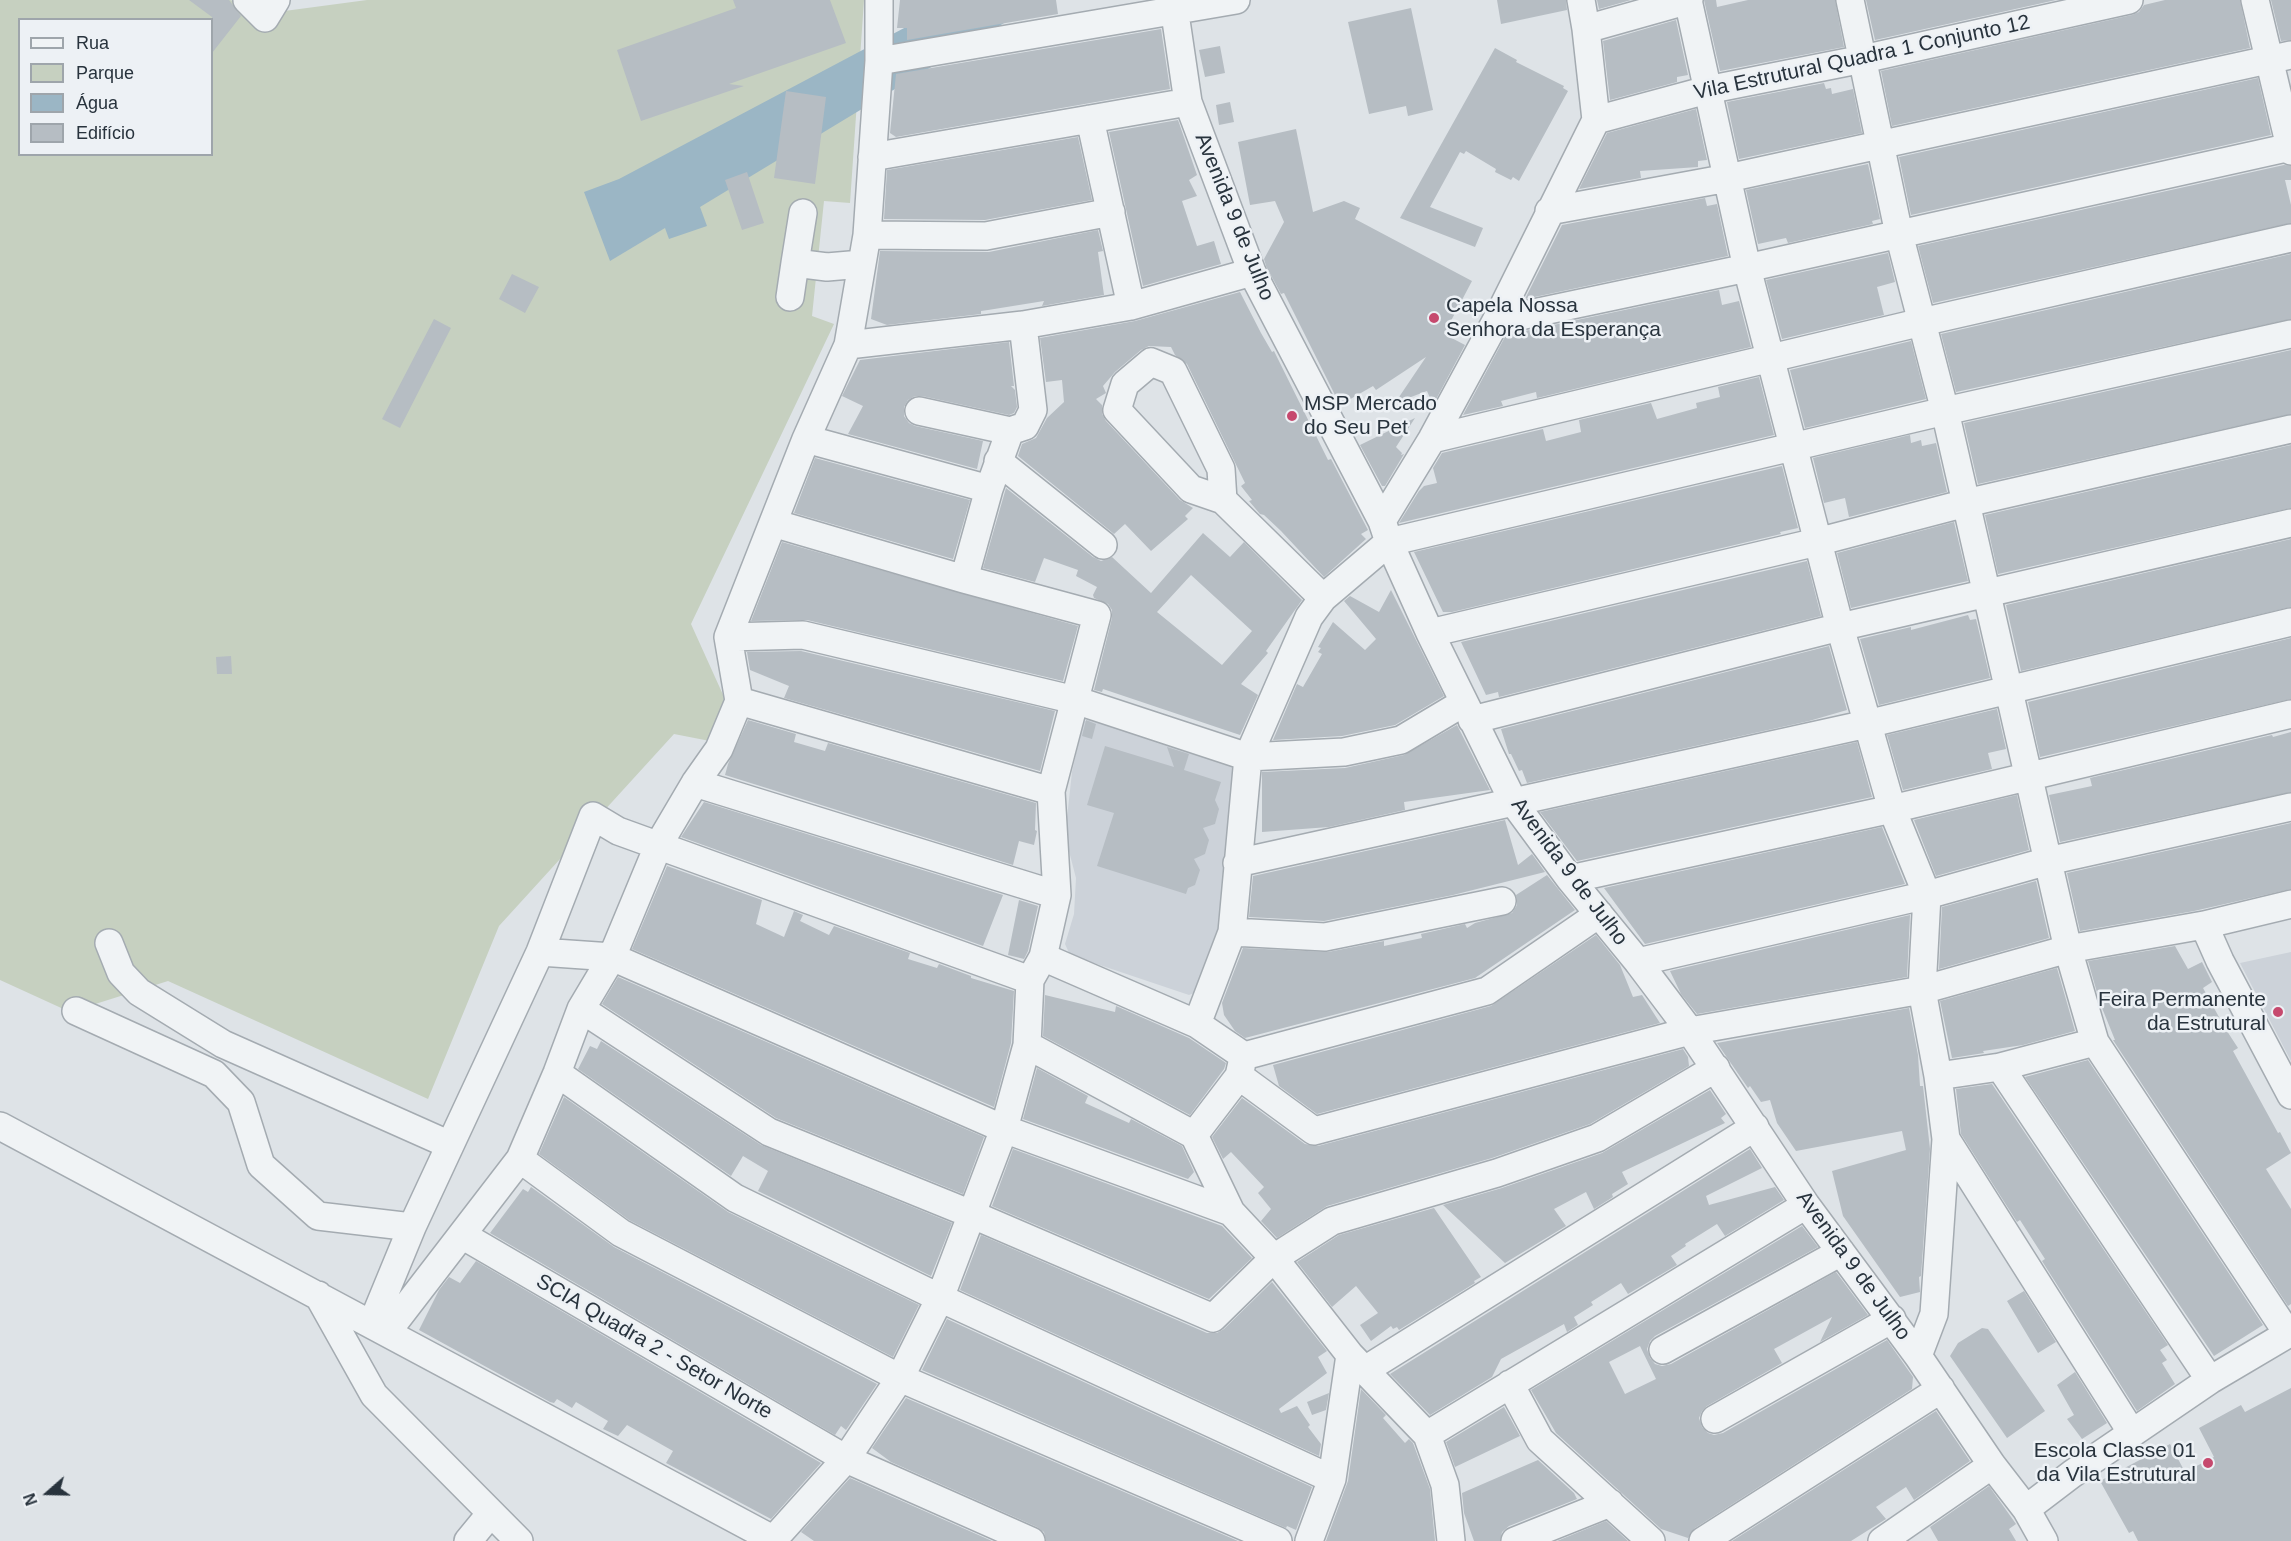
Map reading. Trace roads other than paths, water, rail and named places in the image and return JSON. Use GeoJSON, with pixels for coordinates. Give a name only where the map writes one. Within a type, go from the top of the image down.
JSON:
{"type":"FeatureCollection","features":[{"type":"Feature","properties":{"kind":"street"},"geometry":{"type":"LineString","coordinates":[[380,1328],[462,1235],[520,1159],[581,1009],[612,957],[659,844],[695,783],[719,749],[739,701],[728,637],[806,439],[848,345],[867,235],[879,61],[879,0]]}},
{"type":"Feature","properties":{"kind":"street"},"geometry":{"type":"LineString","coordinates":[[879,61],[1174,6],[1236,0]]}},
{"type":"Feature","properties":{"kind":"street"},"geometry":{"type":"LineString","coordinates":[[1197,1024],[1232,932],[1248,757],[1310,617],[1323,598],[1385,532],[1496,321],[1596,120],[1581,0]]}},
{"type":"Feature","properties":{"kind":"street"},"geometry":{"type":"LineString","coordinates":[[1586,29],[1689,0],[1747,268],[1795,446],[1840,627],[1892,809],[1927,895],[1922,990],[1938,1076],[1946,1139],[1934,1314],[1918,1356]]}},
{"type":"Feature","properties":{"kind":"street"},"geometry":{"type":"LineString","coordinates":[[1850,0],[1899,234],[1945,411],[2068,949],[2095,1042],[2290,1333],[2210,1380],[2026,1509]]}},
{"type":"Feature","properties":{"kind":"street","name":"Vila Estrutural Quadra 1 Conjunto 12"},"geometry":{"type":"LineString","coordinates":[[1596,120],[1707,90],[1863,59],[2129,0]]}},
{"type":"Feature","properties":{"kind":"street"},"geometry":{"type":"LineString","coordinates":[[1496,321],[2291,148],[2280,58],[2255,0]]}},
{"type":"Feature","properties":{"kind":"street","name":"Avenida 9 de Julho"},"geometry":{"type":"LineString","coordinates":[[1174,6],[1188,102],[1252,272],[1385,532],[1430,633],[1514,802],[1570,879],[1638,962],[1690,1031],[1806,1205],[1918,1356],[1992,1465],[2026,1509],[2044,1541]]}},
{"type":"Feature","properties":{"kind":"street"},"geometry":{"type":"LineString","coordinates":[[1549,211],[1728,178],[2280,58]]}},
{"type":"Feature","properties":{"kind":"street"},"geometry":{"type":"LineString","coordinates":[[872,157],[1188,102]]}},
{"type":"Feature","properties":{"kind":"street"},"geometry":{"type":"LineString","coordinates":[[1090,119],[1131,306]]}},
{"type":"Feature","properties":{"kind":"street"},"geometry":{"type":"LineString","coordinates":[[867,235],[986,236],[1111,212]]}},
{"type":"Feature","properties":{"kind":"street"},"geometry":{"type":"LineString","coordinates":[[790,297],[803,213]]}},
{"type":"Feature","properties":{"kind":"street"},"geometry":{"type":"LineString","coordinates":[[1432,439],[1922,322],[2291,238]]}},
{"type":"Feature","properties":{"kind":"street"},"geometry":{"type":"LineString","coordinates":[[795,263],[827,267],[862,264]]}},
{"type":"Feature","properties":{"kind":"street"},"geometry":{"type":"LineString","coordinates":[[848,345],[1023,325],[1131,306],[1252,272]]}},
{"type":"Feature","properties":{"kind":"street"},"geometry":{"type":"LineString","coordinates":[[919,411],[1010,431],[1025,426],[1033,410],[1023,325]]}},
{"type":"Feature","properties":{"kind":"street"},"geometry":{"type":"LineString","coordinates":[[1385,532],[1795,446],[2291,334]]}},
{"type":"Feature","properties":{"kind":"street"},"geometry":{"type":"LineString","coordinates":[[1223,500],[1221,469],[1173,370],[1151,362],[1125,384],[1117,410],[1191,489],[1223,500],[1323,598]]}},
{"type":"Feature","properties":{"kind":"street"},"geometry":{"type":"LineString","coordinates":[[1430,633],[1818,542],[1966,503],[2291,429]]}},
{"type":"Feature","properties":{"kind":"street"},"geometry":{"type":"LineString","coordinates":[[964,579],[989,489],[1010,431]]}},
{"type":"Feature","properties":{"kind":"street"},"geometry":{"type":"LineString","coordinates":[[806,439],[989,489]]}},
{"type":"Feature","properties":{"kind":"street"},"geometry":{"type":"LineString","coordinates":[[998,461],[1103,545]]}},
{"type":"Feature","properties":{"kind":"street"},"geometry":{"type":"LineString","coordinates":[[0,1126],[775,1540],[846,1460],[900,1378],[940,1298],[1004,1129],[1027,1045],[1029,980],[1043,957],[1057,895],[1051,791],[1097,615],[773,523]]}},
{"type":"Feature","properties":{"kind":"street"},"geometry":{"type":"LineString","coordinates":[[728,637],[803,635],[1075,700],[1248,757],[1344,752],[1401,741],[1468,712],[2291,523]]}},
{"type":"Feature","properties":{"kind":"street"},"geometry":{"type":"LineString","coordinates":[[1238,863],[1867,724],[2291,622]]}},
{"type":"Feature","properties":{"kind":"street"},"geometry":{"type":"LineString","coordinates":[[739,701],[1051,791]]}},
{"type":"Feature","properties":{"kind":"street"},"geometry":{"type":"LineString","coordinates":[[1570,879],[1892,809],[2291,714]]}},
{"type":"Feature","properties":{"kind":"street"},"geometry":{"type":"LineString","coordinates":[[695,783],[1057,895]]}},
{"type":"Feature","properties":{"kind":"street"},"geometry":{"type":"LineString","coordinates":[[1638,962],[1927,895],[2048,861],[2291,807]]}},
{"type":"Feature","properties":{"kind":"street"},"geometry":{"type":"LineString","coordinates":[[380,1328],[412,1227],[540,952],[593,816],[618,831],[1029,980]]}},
{"type":"Feature","properties":{"kind":"street"},"geometry":{"type":"LineString","coordinates":[[1232,932],[1325,937],[1502,900]]}},
{"type":"Feature","properties":{"kind":"street"},"geometry":{"type":"LineString","coordinates":[[1043,957],[1197,1024],[1314,1131],[1690,1031],[1922,990],[2068,949],[2204,925],[2291,904]]}},
{"type":"Feature","properties":{"kind":"street"},"geometry":{"type":"LineString","coordinates":[[1194,1134],[1241,1066],[1487,991],[1599,914]]}},
{"type":"Feature","properties":{"kind":"street"},"geometry":{"type":"LineString","coordinates":[[2204,925],[2291,1095]]}},
{"type":"Feature","properties":{"kind":"street"},"geometry":{"type":"LineString","coordinates":[[109,943],[121,973],[139,992],[223,1044],[450,1145]]}},
{"type":"Feature","properties":{"kind":"street"},"geometry":{"type":"LineString","coordinates":[[540,952],[612,957],[1004,1129],[1231,1212]]}},
{"type":"Feature","properties":{"kind":"street"},"geometry":{"type":"LineString","coordinates":[[581,1009],[769,1132],[970,1214],[1213,1318],[1274,1258],[1332,1221],[1497,1173],[1597,1138],[1716,1068]]}},
{"type":"Feature","properties":{"kind":"street"},"geometry":{"type":"LineString","coordinates":[[76,1011],[214,1074],[241,1102],[261,1165],[318,1216],[412,1227]]}},
{"type":"Feature","properties":{"kind":"street"},"geometry":{"type":"LineString","coordinates":[[1938,1076],[2000,1067],[2095,1042]]}},
{"type":"Feature","properties":{"kind":"street"},"geometry":{"type":"LineString","coordinates":[[214,1074],[223,1044]]}},
{"type":"Feature","properties":{"kind":"street"},"geometry":{"type":"LineString","coordinates":[[1027,1045],[1194,1134],[1231,1212],[1274,1258],[1358,1363],[1427,1435],[1445,1485],[1451,1541]]}},
{"type":"Feature","properties":{"kind":"street"},"geometry":{"type":"LineString","coordinates":[[2000,1067],[2210,1380]]}},
{"type":"Feature","properties":{"kind":"street"},"geometry":{"type":"LineString","coordinates":[[557,1072],[735,1198],[940,1298],[1332,1479]]}},
{"type":"Feature","properties":{"kind":"street"},"geometry":{"type":"LineString","coordinates":[[1309,1541],[1332,1479],[1358,1363],[1755,1127]]}},
{"type":"Feature","properties":{"kind":"street"},"geometry":{"type":"LineString","coordinates":[[1946,1139],[2132,1433]]}},
{"type":"Feature","properties":{"kind":"street"},"geometry":{"type":"LineString","coordinates":[[520,1159],[621,1233],[900,1378],[1278,1541]]}},
{"type":"Feature","properties":{"kind":"street"},"geometry":{"type":"LineString","coordinates":[[1427,1435],[1806,1205]]}},
{"type":"Feature","properties":{"kind":"street","name":"SCIA Quadra 2 - Setor Norte"},"geometry":{"type":"LineString","coordinates":[[462,1235],[846,1460],[1031,1541]]}},
{"type":"Feature","properties":{"kind":"street"},"geometry":{"type":"LineString","coordinates":[[1663,1350],[1841,1252]]}},
{"type":"Feature","properties":{"kind":"street"},"geometry":{"type":"LineString","coordinates":[[318,1295],[374,1395],[519,1541]]}},
{"type":"Feature","properties":{"kind":"street"},"geometry":{"type":"LineString","coordinates":[[1716,1419],[1892,1320]]}},
{"type":"Feature","properties":{"kind":"street"},"geometry":{"type":"LineString","coordinates":[[1510,1384],[1540,1440],[1651,1541]]}},
{"type":"Feature","properties":{"kind":"street"},"geometry":{"type":"LineString","coordinates":[[1703,1541],[1941,1389]]}},
{"type":"Feature","properties":{"kind":"street"},"geometry":{"type":"LineString","coordinates":[[1882,1541],[1992,1465]]}},
{"type":"Feature","properties":{"kind":"street"},"geometry":{"type":"LineString","coordinates":[[1515,1541],[1610,1503]]}},
{"type":"Feature","properties":{"kind":"street"},"geometry":{"type":"LineString","coordinates":[[468,1541],[491,1513]]}},
{"type":"Feature","properties":{"kind":"water"},"geometry":{"type":"Polygon","coordinates":[[[957,0],[1042,0],[700,207],[707,226],[669,239],[665,228],[610,261],[584,192],[619,179],[957,0]]]}},
{"type":"Feature","properties":{"kind":"place","name":"Capela Nossa Senhora da Esperança"},"geometry":{"type":"Point","coordinates":[1434,318]}},
{"type":"Feature","properties":{"kind":"place","name":"MSP Mercado do Seu Pet"},"geometry":{"type":"Point","coordinates":[1292,416]}},
{"type":"Feature","properties":{"kind":"place","name":"Feira Permanente da Estrutural"},"geometry":{"type":"Point","coordinates":[2278,1012]}},
{"type":"Feature","properties":{"kind":"place","name":"Escola Classe 01 da Vila Estrutural"},"geometry":{"type":"Point","coordinates":[2208,1463]}}]}
